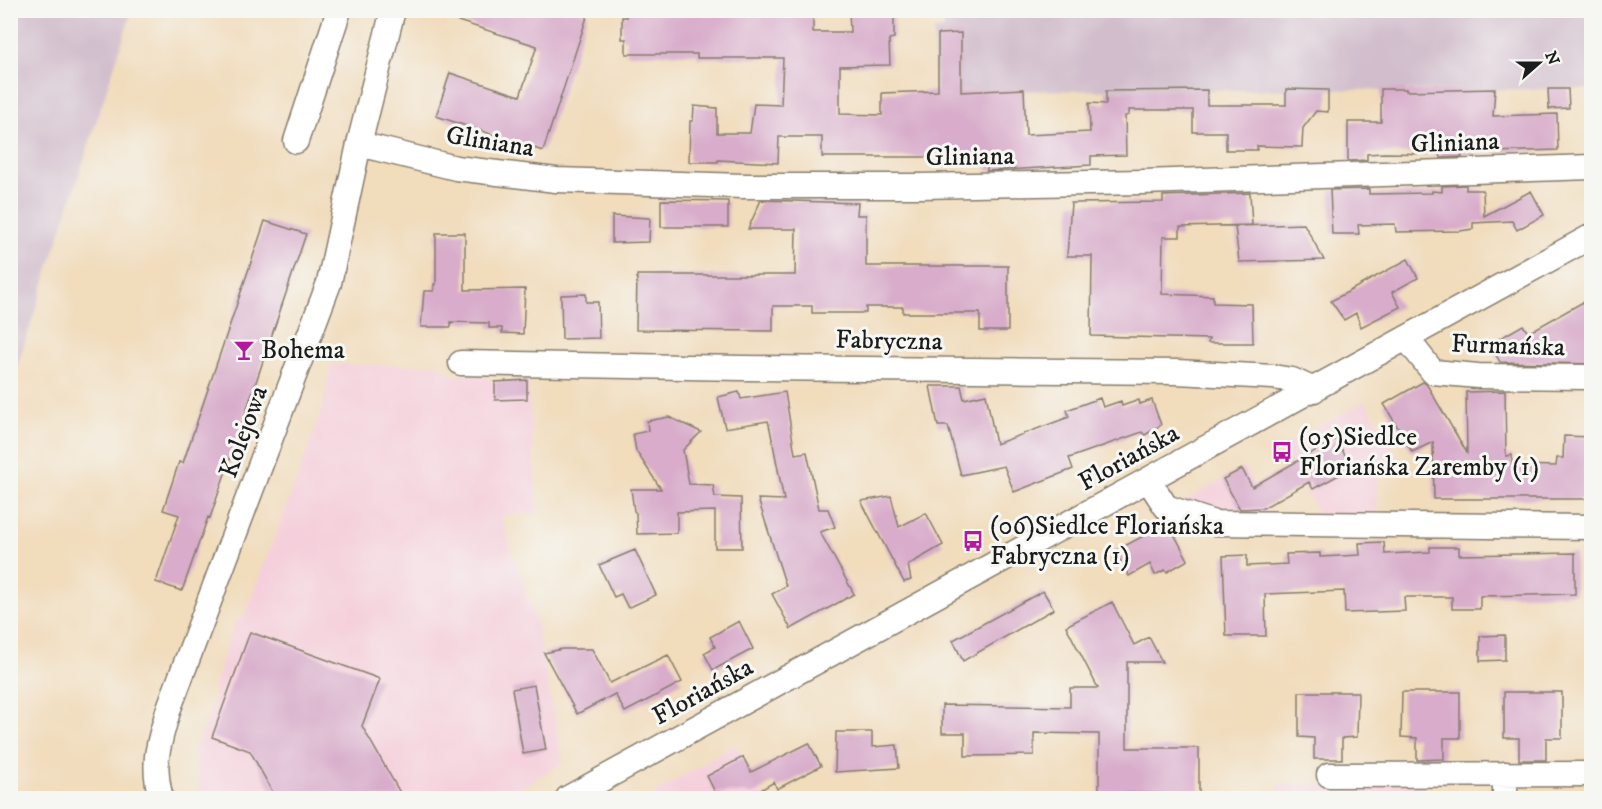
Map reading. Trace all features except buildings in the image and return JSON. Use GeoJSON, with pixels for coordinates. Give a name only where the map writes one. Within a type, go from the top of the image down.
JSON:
{"type":"FeatureCollection","features":[{"type":"Feature","properties":{"kind":"street"},"geometry":{"type":"LineString","coordinates":[[296,141],[339,10]]}},
{"type":"Feature","properties":{"kind":"street","name":"Kolejowa"},"geometry":{"type":"LineString","coordinates":[[161,798],[155,777],[156,752],[169,708],[329,283],[359,144],[393,10]]}},
{"type":"Feature","properties":{"kind":"street","name":"Gliniana"},"geometry":{"type":"LineString","coordinates":[[359,144],[456,168],[556,180],[742,186],[920,186],[1590,172]]}},
{"type":"Feature","properties":{"kind":"street","name":"Floriańska"},"geometry":{"type":"LineString","coordinates":[[568,798],[606,789],[1149,481],[1592,236]]}},
{"type":"Feature","properties":{"kind":"street","name":"Furmańska"},"geometry":{"type":"LineString","coordinates":[[1407,339],[1433,372],[1478,376],[1587,377]]}},
{"type":"Feature","properties":{"kind":"street","name":"Fabryczna"},"geometry":{"type":"LineString","coordinates":[[461,363],[1177,372],[1273,377],[1292,380],[1314,390]]}},
{"type":"Feature","properties":{"kind":"street"},"geometry":{"type":"LineString","coordinates":[[1149,481],[1166,507],[1214,523],[1592,527]]}},
{"type":"Feature","properties":{"kind":"street"},"geometry":{"type":"LineString","coordinates":[[1505,774],[1505,798]]}},
{"type":"Feature","properties":{"kind":"street"},"geometry":{"type":"LineString","coordinates":[[1329,775],[1592,774]]}},
{"type":"Feature","properties":{"kind":"shaded area"},"geometry":{"type":"Polygon","coordinates":[[[942,10],[1591,11],[1591,89],[935,91],[934,30],[944,29],[942,10]]]}},
{"type":"Feature","properties":{"kind":"shaded area"},"geometry":{"type":"Polygon","coordinates":[[[10,11],[132,11],[11,385],[10,11]]]}},
{"type":"Feature","properties":{"kind":"shaded area"},"geometry":{"type":"Polygon","coordinates":[[[331,365],[438,365],[453,376],[480,374],[495,382],[528,380],[538,514],[500,515],[536,622],[563,763],[513,792],[501,787],[480,798],[201,798],[194,751],[215,696],[213,687],[235,622],[244,617],[300,471],[322,408],[331,365]]]}},
{"type":"Feature","properties":{"kind":"shaded area"},"geometry":{"type":"Polygon","coordinates":[[[1365,401],[1399,459],[1379,468],[1376,516],[1319,515],[1282,447],[1365,401]]]}},
{"type":"Feature","properties":{"kind":"shaded area"},"geometry":{"type":"Polygon","coordinates":[[[1245,467],[1270,515],[1219,515],[1181,503],[1245,467]]]}},
{"type":"Feature","properties":{"kind":"shaded area"},"geometry":{"type":"Polygon","coordinates":[[[736,744],[765,798],[654,798],[652,795],[736,744]]]}},
{"type":"Feature","properties":{"kind":"shaded area"},"geometry":{"type":"Polygon","coordinates":[[[1278,784],[1427,785],[1427,798],[1278,798],[1278,784]]]}},
{"type":"Feature","properties":{"kind":"place","name":"Bohema"},"geometry":{"type":"Point","coordinates":[244,350]}},
{"type":"Feature","properties":{"kind":"place","name":"(05)Siedlce Floriańska Zaremby (1)"},"geometry":{"type":"Point","coordinates":[1282,452]}},
{"type":"Feature","properties":{"kind":"place","name":"(06)Siedlce Floriańska Fabryczna (1)"},"geometry":{"type":"Point","coordinates":[973,541]}}]}
